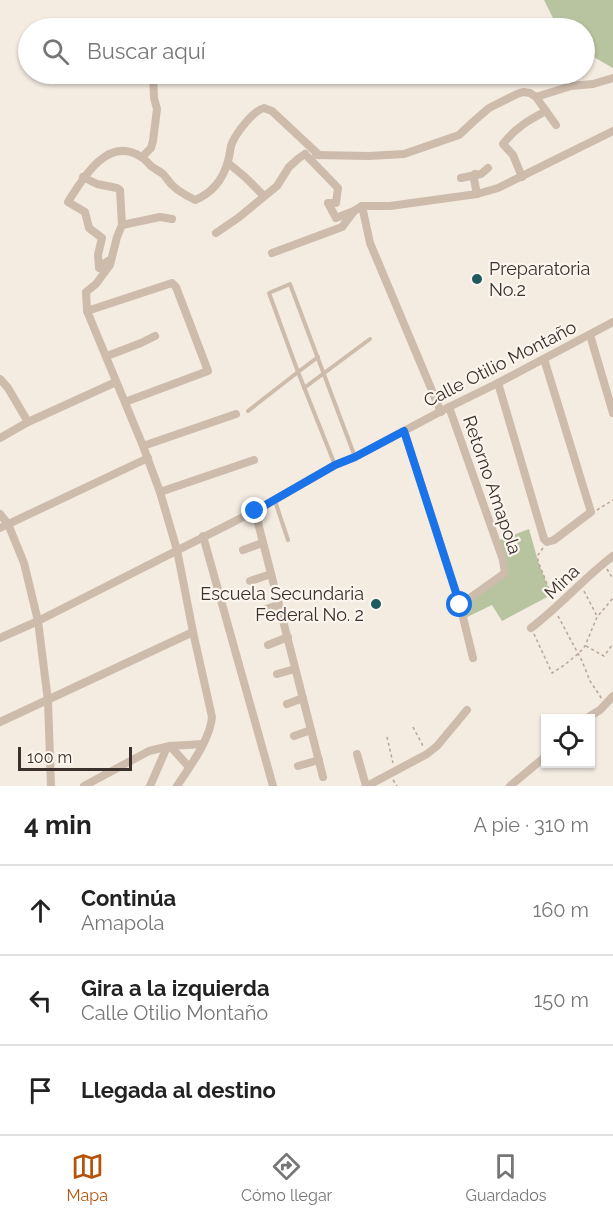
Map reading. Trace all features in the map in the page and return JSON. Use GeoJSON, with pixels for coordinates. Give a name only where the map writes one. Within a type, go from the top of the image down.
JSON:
{"type":"FeatureCollection","features":[{"type":"Feature","properties":{"kind":"street"},"geometry":{"type":"LineString","coordinates":[[595,83],[613,78]]}},
{"type":"Feature","properties":{"kind":"street"},"geometry":{"type":"LineString","coordinates":[[142,157],[151,148],[153,141],[158,109],[154,98],[153,84]]}},
{"type":"Feature","properties":{"kind":"street"},"geometry":{"type":"LineString","coordinates":[[536,97],[572,86],[593,84]]}},
{"type":"Feature","properties":{"kind":"street"},"geometry":{"type":"LineString","coordinates":[[216,233],[277,186],[289,167],[305,154],[369,156],[404,154],[459,135],[489,108],[523,92],[536,97],[556,125]]}},
{"type":"Feature","properties":{"kind":"street"},"geometry":{"type":"LineString","coordinates":[[111,259],[99,268],[98,255],[102,238],[89,228],[85,212],[68,202],[83,177],[108,154],[118,150],[129,151],[142,157],[173,186],[195,200],[219,183],[228,163],[233,141],[254,112],[264,108],[272,111],[319,155]]}},
{"type":"Feature","properties":{"kind":"street"},"geometry":{"type":"LineString","coordinates":[[522,177],[513,155],[503,144],[522,124],[546,111]]}},
{"type":"Feature","properties":{"kind":"street"},"geometry":{"type":"LineString","coordinates":[[305,154],[338,188],[336,203],[328,203],[336,218],[362,206],[390,206],[477,194],[498,188],[613,131]]}},
{"type":"Feature","properties":{"kind":"street"},"geometry":{"type":"LineString","coordinates":[[228,163],[246,177],[264,196]]}},
{"type":"Feature","properties":{"kind":"street"},"geometry":{"type":"LineString","coordinates":[[461,178],[481,174],[488,168]]}},
{"type":"Feature","properties":{"kind":"street"},"geometry":{"type":"LineString","coordinates":[[475,174],[477,194]]}},
{"type":"Feature","properties":{"kind":"street"},"geometry":{"type":"LineString","coordinates":[[83,177],[102,186],[120,190],[122,225],[110,265],[86,292],[87,311],[160,492],[177,550],[212,717],[212,723],[203,744],[177,786]]}},
{"type":"Feature","properties":{"kind":"street"},"geometry":{"type":"LineString","coordinates":[[362,206],[370,243],[441,412]]}},
{"type":"Feature","properties":{"kind":"street"},"geometry":{"type":"LineString","coordinates":[[272,253],[342,227],[354,211]]}},
{"type":"Feature","properties":{"kind":"street"},"geometry":{"type":"LineString","coordinates":[[122,225],[160,217],[172,219]]}},
{"type":"Feature","properties":{"kind":"street"},"geometry":{"type":"LineString","coordinates":[[87,311],[172,283],[176,287],[208,370],[125,402]]}},
{"type":"Feature","properties":{"kind":"street","name":"Calle Otilio Montaño"},"geometry":{"type":"LineString","coordinates":[[0,638],[255,511],[335,465],[355,457],[613,322]]}},
{"type":"Feature","properties":{"kind":"street"},"geometry":{"type":"LineString","coordinates":[[590,335],[613,413]]}},
{"type":"Feature","properties":{"kind":"street"},"geometry":{"type":"LineString","coordinates":[[107,356],[155,336]]}},
{"type":"Feature","properties":{"kind":"street"},"geometry":{"type":"LineString","coordinates":[[498,383],[544,538],[547,542],[554,540],[591,512],[544,359]]}},
{"type":"Feature","properties":{"kind":"street"},"geometry":{"type":"LineString","coordinates":[[0,379],[28,422]]}},
{"type":"Feature","properties":{"kind":"street"},"geometry":{"type":"LineString","coordinates":[[0,438],[28,422],[116,382]]}},
{"type":"Feature","properties":{"kind":"street","name":"Retorno Amapola"},"geometry":{"type":"LineString","coordinates":[[449,407],[503,560],[505,573],[460,605]]}},
{"type":"Feature","properties":{"kind":"street"},"geometry":{"type":"LineString","coordinates":[[143,446],[236,414]]}},
{"type":"Feature","properties":{"kind":"street"},"geometry":{"type":"LineString","coordinates":[[404,431],[460,605],[473,658]]}},
{"type":"Feature","properties":{"kind":"street"},"geometry":{"type":"LineString","coordinates":[[4,526],[148,458]]}},
{"type":"Feature","properties":{"kind":"street"},"geometry":{"type":"LineString","coordinates":[[160,492],[254,460]]}},
{"type":"Feature","properties":{"kind":"street"},"geometry":{"type":"LineString","coordinates":[[255,511],[323,777]]}},
{"type":"Feature","properties":{"kind":"street"},"geometry":{"type":"LineString","coordinates":[[0,514],[24,563],[38,621],[48,701],[51,786]]}},
{"type":"Feature","properties":{"kind":"street"},"geometry":{"type":"LineString","coordinates":[[203,536],[273,786]]}},
{"type":"Feature","properties":{"kind":"street"},"geometry":{"type":"LineString","coordinates":[[243,550],[262,543]]}},
{"type":"Feature","properties":{"kind":"street","name":"Mina"},"geometry":{"type":"LineString","coordinates":[[531,628],[613,556]]}},
{"type":"Feature","properties":{"kind":"street"},"geometry":{"type":"LineString","coordinates":[[250,581],[271,574]]}},
{"type":"Feature","properties":{"kind":"street"},"geometry":{"type":"LineString","coordinates":[[260,611],[278,605]]}},
{"type":"Feature","properties":{"kind":"street"},"geometry":{"type":"LineString","coordinates":[[0,722],[193,632]]}},
{"type":"Feature","properties":{"kind":"street"},"geometry":{"type":"LineString","coordinates":[[268,645],[288,637]]}},
{"type":"Feature","properties":{"kind":"street"},"geometry":{"type":"LineString","coordinates":[[277,674],[296,669]]}},
{"type":"Feature","properties":{"kind":"street"},"geometry":{"type":"LineString","coordinates":[[594,714],[613,696]]}},
{"type":"Feature","properties":{"kind":"street"},"geometry":{"type":"LineString","coordinates":[[287,704],[303,698]]}},
{"type":"Feature","properties":{"kind":"street"},"geometry":{"type":"LineString","coordinates":[[357,754],[367,786],[428,754],[467,710]]}},
{"type":"Feature","properties":{"kind":"street"},"geometry":{"type":"LineString","coordinates":[[294,736],[311,730]]}},
{"type":"Feature","properties":{"kind":"street"},"geometry":{"type":"LineString","coordinates":[[84,786],[149,751],[168,746],[203,744]]}},
{"type":"Feature","properties":{"kind":"street"},"geometry":{"type":"LineString","coordinates":[[168,746],[189,767]]}},
{"type":"Feature","properties":{"kind":"street"},"geometry":{"type":"LineString","coordinates":[[150,786],[168,746]]}},
{"type":"Feature","properties":{"kind":"street"},"geometry":{"type":"LineString","coordinates":[[298,766],[319,760]]}},
{"type":"Feature","properties":{"kind":"street"},"geometry":{"type":"LineString","coordinates":[[510,786],[541,760]]}},
{"type":"Feature","properties":{"kind":"lane"},"geometry":{"type":"LineString","coordinates":[[335,465],[269,293],[290,284],[355,457]]}},
{"type":"Feature","properties":{"kind":"lane"},"geometry":{"type":"LineString","coordinates":[[304,388],[370,339]]}},
{"type":"Feature","properties":{"kind":"lane"},"geometry":{"type":"LineString","coordinates":[[248,411],[318,357]]}},
{"type":"Feature","properties":{"kind":"lane"},"geometry":{"type":"LineString","coordinates":[[274,501],[288,540]]}},
{"type":"Feature","properties":{"kind":"path"},"geometry":{"type":"LineString","coordinates":[[591,512],[613,500]]}},
{"type":"Feature","properties":{"kind":"path"},"geometry":{"type":"LineString","coordinates":[[547,542],[538,555],[538,561],[556,608],[590,681],[606,705]]}},
{"type":"Feature","properties":{"kind":"path"},"geometry":{"type":"LineString","coordinates":[[603,564],[613,579]]}},
{"type":"Feature","properties":{"kind":"path"},"geometry":{"type":"LineString","coordinates":[[580,585],[597,617]]}},
{"type":"Feature","properties":{"kind":"path"},"geometry":{"type":"LineString","coordinates":[[531,628],[552,673],[585,646],[597,617],[613,598]]}},
{"type":"Feature","properties":{"kind":"path"},"geometry":{"type":"LineString","coordinates":[[585,646],[604,656],[613,644]]}},
{"type":"Feature","properties":{"kind":"path"},"geometry":{"type":"LineString","coordinates":[[413,727],[428,754]]}},
{"type":"Feature","properties":{"kind":"path"},"geometry":{"type":"LineString","coordinates":[[387,737],[396,772]]}},
{"type":"Feature","properties":{"kind":"green space"},"geometry":{"type":"Polygon","coordinates":[[[544,0],[613,0],[613,68],[595,58],[595,18],[553,18],[544,0]]]}},
{"type":"Feature","properties":{"kind":"green space"},"geometry":{"type":"Polygon","coordinates":[[[529,529],[551,595],[502,621],[492,605],[463,619],[460,605],[505,573],[497,541],[529,529]]]}},
{"type":"Feature","properties":{"kind":"place","name":"Preparatoria No.2"},"geometry":{"type":"Point","coordinates":[477,279]}},
{"type":"Feature","properties":{"kind":"place","name":"Escuela Secundaria Federal No. 2"},"geometry":{"type":"Point","coordinates":[376,604]}},
{"type":"Feature","properties":{"kind":"route"},"geometry":{"type":"LineString","coordinates":[[255,511],[335,465],[404,431],[460,605]]}}]}
